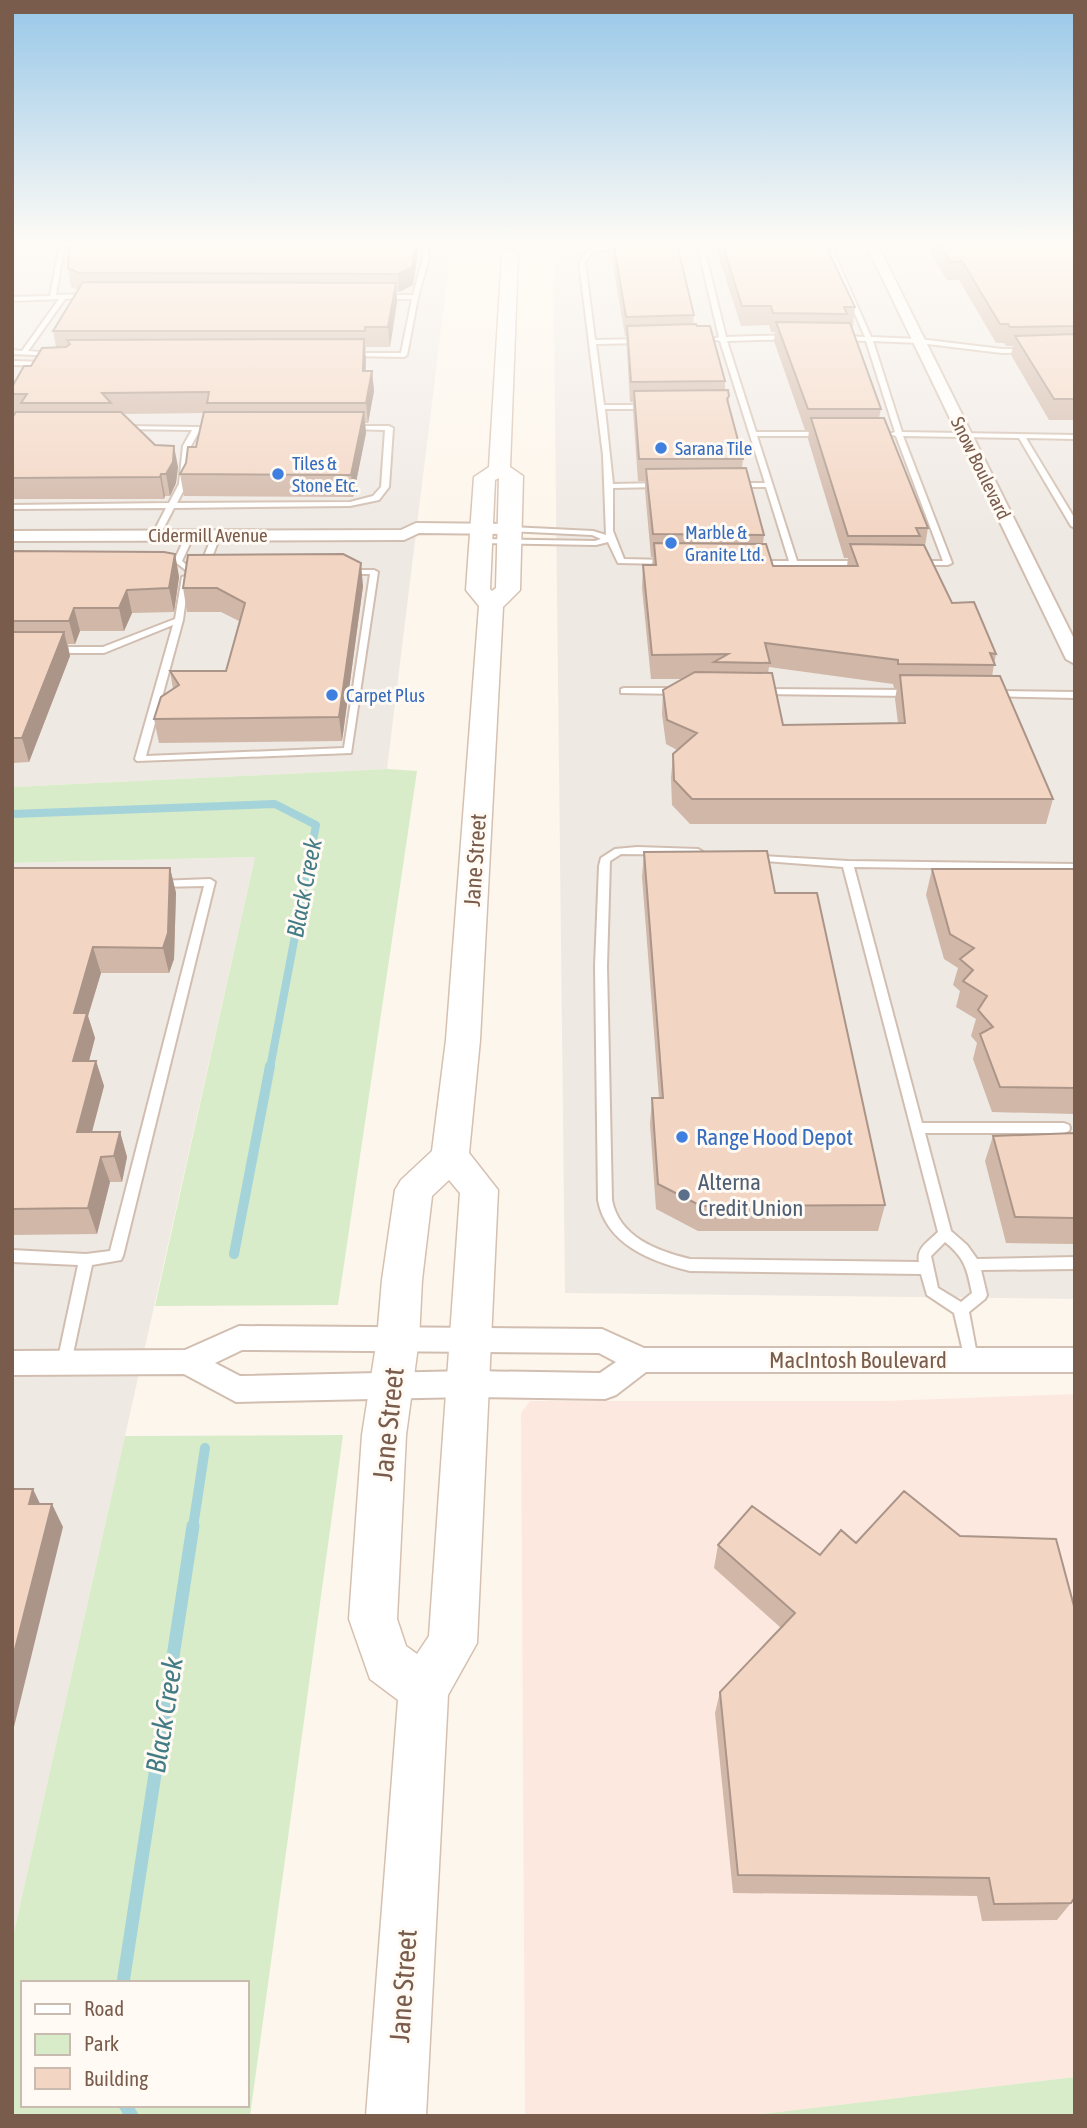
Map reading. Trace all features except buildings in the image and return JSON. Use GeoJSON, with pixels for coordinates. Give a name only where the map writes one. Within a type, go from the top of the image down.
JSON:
{"type":"FeatureCollection","features":[{"type":"Feature","properties":{"kind":"main road","name":"Jane Street"},"geometry":{"type":"LineString","coordinates":[[499,470],[505,339]]}},
{"type":"Feature","properties":{"kind":"main road","name":"Jane Street"},"geometry":{"type":"LineString","coordinates":[[424,1688],[387,1662],[373,1619],[384,1435],[398,1339],[402,1280],[414,1190],[450,1156],[463,1040],[491,605],[478,590],[485,477],[499,470]]}},
{"type":"Feature","properties":{"kind":"main road","name":"Jane Street"},"geometry":{"type":"LineString","coordinates":[[491,605],[508,590],[512,477],[499,470]]}},
{"type":"Feature","properties":{"kind":"main road","name":"Jane Street"},"geometry":{"type":"LineString","coordinates":[[396,2116],[424,1688],[453,1643],[470,1384],[479,1190],[450,1156]]}},
{"type":"Feature","properties":{"kind":"street","name":"Snow Boulevard"},"geometry":{"type":"LineString","coordinates":[[919,341],[1068,632],[1075,659]]}},
{"type":"Feature","properties":{"kind":"street","name":"Cidermill Avenue"},"geometry":{"type":"LineString","coordinates":[[12,536],[404,535],[410,542],[483,534],[511,535]]}},
{"type":"Feature","properties":{"kind":"street","name":"MacIntosh Boulevard"},"geometry":{"type":"LineString","coordinates":[[188,1362],[239,1338],[602,1341],[641,1360],[1075,1360]]}},
{"type":"Feature","properties":{"kind":"street"},"geometry":{"type":"LineString","coordinates":[[12,1363],[188,1362],[236,1389],[470,1384],[604,1386],[641,1360]]}},
{"type":"Feature","properties":{"kind":"lane"},"geometry":{"type":"LineString","coordinates":[[24,353],[34,339]]}},
{"type":"Feature","properties":{"kind":"lane"},"geometry":{"type":"LineString","coordinates":[[334,355],[404,355],[407,339]]}},
{"type":"Feature","properties":{"kind":"lane"},"geometry":{"type":"LineString","coordinates":[[710,340],[719,339]]}},
{"type":"Feature","properties":{"kind":"lane"},"geometry":{"type":"LineString","coordinates":[[723,339],[794,564]]}},
{"type":"Feature","properties":{"kind":"lane"},"geometry":{"type":"LineString","coordinates":[[869,339],[899,434],[948,563],[909,563]]}},
{"type":"Feature","properties":{"kind":"lane"},"geometry":{"type":"LineString","coordinates":[[877,339],[919,341],[1002,351],[1038,350]]}},
{"type":"Feature","properties":{"kind":"lane"},"geometry":{"type":"LineString","coordinates":[[644,341],[592,342],[609,486],[609,539],[621,561],[674,562]]}},
{"type":"Feature","properties":{"kind":"lane"},"geometry":{"type":"LineString","coordinates":[[12,352],[69,355]]}},
{"type":"Feature","properties":{"kind":"lane"},"geometry":{"type":"LineString","coordinates":[[12,363],[54,363]]}},
{"type":"Feature","properties":{"kind":"lane"},"geometry":{"type":"LineString","coordinates":[[731,407],[744,406]]}},
{"type":"Feature","properties":{"kind":"lane"},"geometry":{"type":"LineString","coordinates":[[600,407],[652,407]]}},
{"type":"Feature","properties":{"kind":"lane"},"geometry":{"type":"LineString","coordinates":[[118,428],[210,428]]}},
{"type":"Feature","properties":{"kind":"lane"},"geometry":{"type":"LineString","coordinates":[[156,535],[183,484],[187,446],[197,428]]}},
{"type":"Feature","properties":{"kind":"lane"},"geometry":{"type":"LineString","coordinates":[[12,507],[351,504],[376,498],[385,487],[388,428],[347,428]]}},
{"type":"Feature","properties":{"kind":"lane"},"geometry":{"type":"LineString","coordinates":[[753,434],[833,434]]}},
{"type":"Feature","properties":{"kind":"lane"},"geometry":{"type":"LineString","coordinates":[[886,434],[1072,437],[1075,445]]}},
{"type":"Feature","properties":{"kind":"lane"},"geometry":{"type":"LineString","coordinates":[[1021,436],[1075,526]]}},
{"type":"Feature","properties":{"kind":"lane"},"geometry":{"type":"LineString","coordinates":[[609,486],[676,485]]}},
{"type":"Feature","properties":{"kind":"lane"},"geometry":{"type":"LineString","coordinates":[[729,485],[769,485]]}},
{"type":"Feature","properties":{"kind":"lane"},"geometry":{"type":"LineString","coordinates":[[190,535],[178,561],[187,572],[179,620],[140,759],[348,751],[374,572],[335,572]]}},
{"type":"Feature","properties":{"kind":"lane"},"geometry":{"type":"LineString","coordinates":[[511,535],[596,543],[609,539]]}},
{"type":"Feature","properties":{"kind":"lane"},"geometry":{"type":"LineString","coordinates":[[187,572],[205,562],[216,536]]}},
{"type":"Feature","properties":{"kind":"lane"},"geometry":{"type":"LineString","coordinates":[[740,563],[871,563]]}},
{"type":"Feature","properties":{"kind":"lane"},"geometry":{"type":"LineString","coordinates":[[175,571],[208,571]]}},
{"type":"Feature","properties":{"kind":"lane"},"geometry":{"type":"LineString","coordinates":[[38,650],[104,650],[179,620]]}},
{"type":"Feature","properties":{"kind":"lane"},"geometry":{"type":"LineString","coordinates":[[624,691],[697,691]]}},
{"type":"Feature","properties":{"kind":"lane"},"geometry":{"type":"LineString","coordinates":[[752,692],[919,693]]}},
{"type":"Feature","properties":{"kind":"lane"},"geometry":{"type":"LineString","coordinates":[[975,693],[1075,695]]}},
{"type":"Feature","properties":{"kind":"lane"},"geometry":{"type":"LineString","coordinates":[[713,853],[637,850],[620,852],[605,860],[601,967],[605,1200],[609,1218],[644,1248],[669,1261],[690,1265],[925,1268]]}},
{"type":"Feature","properties":{"kind":"lane"},"geometry":{"type":"LineString","coordinates":[[738,856],[848,864],[1075,867]]}},
{"type":"Feature","properties":{"kind":"lane"},"geometry":{"type":"LineString","coordinates":[[848,864],[945,1234],[970,1254],[980,1295],[961,1310]]}},
{"type":"Feature","properties":{"kind":"lane"},"geometry":{"type":"LineString","coordinates":[[12,1256],[86,1260],[116,1256],[210,882],[144,884]]}},
{"type":"Feature","properties":{"kind":"lane"},"geometry":{"type":"LineString","coordinates":[[916,1128],[1064,1128]]}},
{"type":"Feature","properties":{"kind":"lane"},"geometry":{"type":"LineString","coordinates":[[945,1234],[924,1254],[925,1268],[932,1291],[961,1310],[971,1360]]}},
{"type":"Feature","properties":{"kind":"lane"},"geometry":{"type":"LineString","coordinates":[[64,1363],[86,1260]]}},
{"type":"Feature","properties":{"kind":"lane"},"geometry":{"type":"LineString","coordinates":[[972,1265],[1075,1263]]}},
{"type":"Feature","properties":{"kind":"shaded area"},"geometry":{"type":"Polygon","coordinates":[[[12,339],[440,339],[387,769],[12,787],[12,339]]]}},
{"type":"Feature","properties":{"kind":"shaded area"},"geometry":{"type":"Polygon","coordinates":[[[554,339],[1075,339],[1075,1299],[565,1293],[554,339]]]}},
{"type":"Feature","properties":{"kind":"shaded area"},"geometry":{"type":"Polygon","coordinates":[[[255,857],[125,1436],[12,1941],[12,863],[255,857]]]}},
{"type":"Feature","properties":{"kind":"shaded area"},"geometry":{"type":"Polygon","coordinates":[[[1075,1394],[1075,2077],[746,2116],[525,2116],[521,1413],[530,1401],[885,1401],[1075,1394]]]}},
{"type":"Feature","properties":{"kind":"green space"},"geometry":{"type":"Polygon","coordinates":[[[387,769],[417,771],[338,1305],[155,1306],[255,857],[12,863],[12,787],[387,769]]]}},
{"type":"Feature","properties":{"kind":"green space"},"geometry":{"type":"Polygon","coordinates":[[[343,1435],[250,2116],[12,2116],[12,1941],[125,1436],[343,1435]]]}},
{"type":"Feature","properties":{"kind":"green space"},"geometry":{"type":"Polygon","coordinates":[[[1075,2077],[1075,2116],[746,2116],[1075,2077]]]}},
{"type":"Feature","properties":{"kind":"waterway","name":"Black Creek"},"geometry":{"type":"LineString","coordinates":[[12,814],[275,804],[316,825],[270,1068]]}},
{"type":"Feature","properties":{"kind":"waterway","name":"Black Creek"},"geometry":{"type":"LineString","coordinates":[[234,1254],[270,1066]]}},
{"type":"Feature","properties":{"kind":"waterway","name":"Black Creek"},"geometry":{"type":"LineString","coordinates":[[193,1527],[205,1448]]}},
{"type":"Feature","properties":{"kind":"waterway","name":"Black Creek"},"geometry":{"type":"LineString","coordinates":[[123,1981],[193,1526]]}},
{"type":"Feature","properties":{"kind":"waterway","name":"Black Creek"},"geometry":{"type":"LineString","coordinates":[[126,2107],[132,2116]]}},
{"type":"Feature","properties":{"kind":"place","name":"Sarana Tile"},"geometry":{"type":"Point","coordinates":[661,448]}},
{"type":"Feature","properties":{"kind":"place","name":"Tiles & Stone Etc."},"geometry":{"type":"Point","coordinates":[278,474]}},
{"type":"Feature","properties":{"kind":"place","name":"Marble & Granite Ltd."},"geometry":{"type":"Point","coordinates":[671,543]}},
{"type":"Feature","properties":{"kind":"place","name":"Carpet Plus"},"geometry":{"type":"Point","coordinates":[332,695]}},
{"type":"Feature","properties":{"kind":"place","name":"Range Hood Depot"},"geometry":{"type":"Point","coordinates":[682,1137]}},
{"type":"Feature","properties":{"kind":"place","name":"Alterna Credit Union"},"geometry":{"type":"Point","coordinates":[684,1195]}}]}
